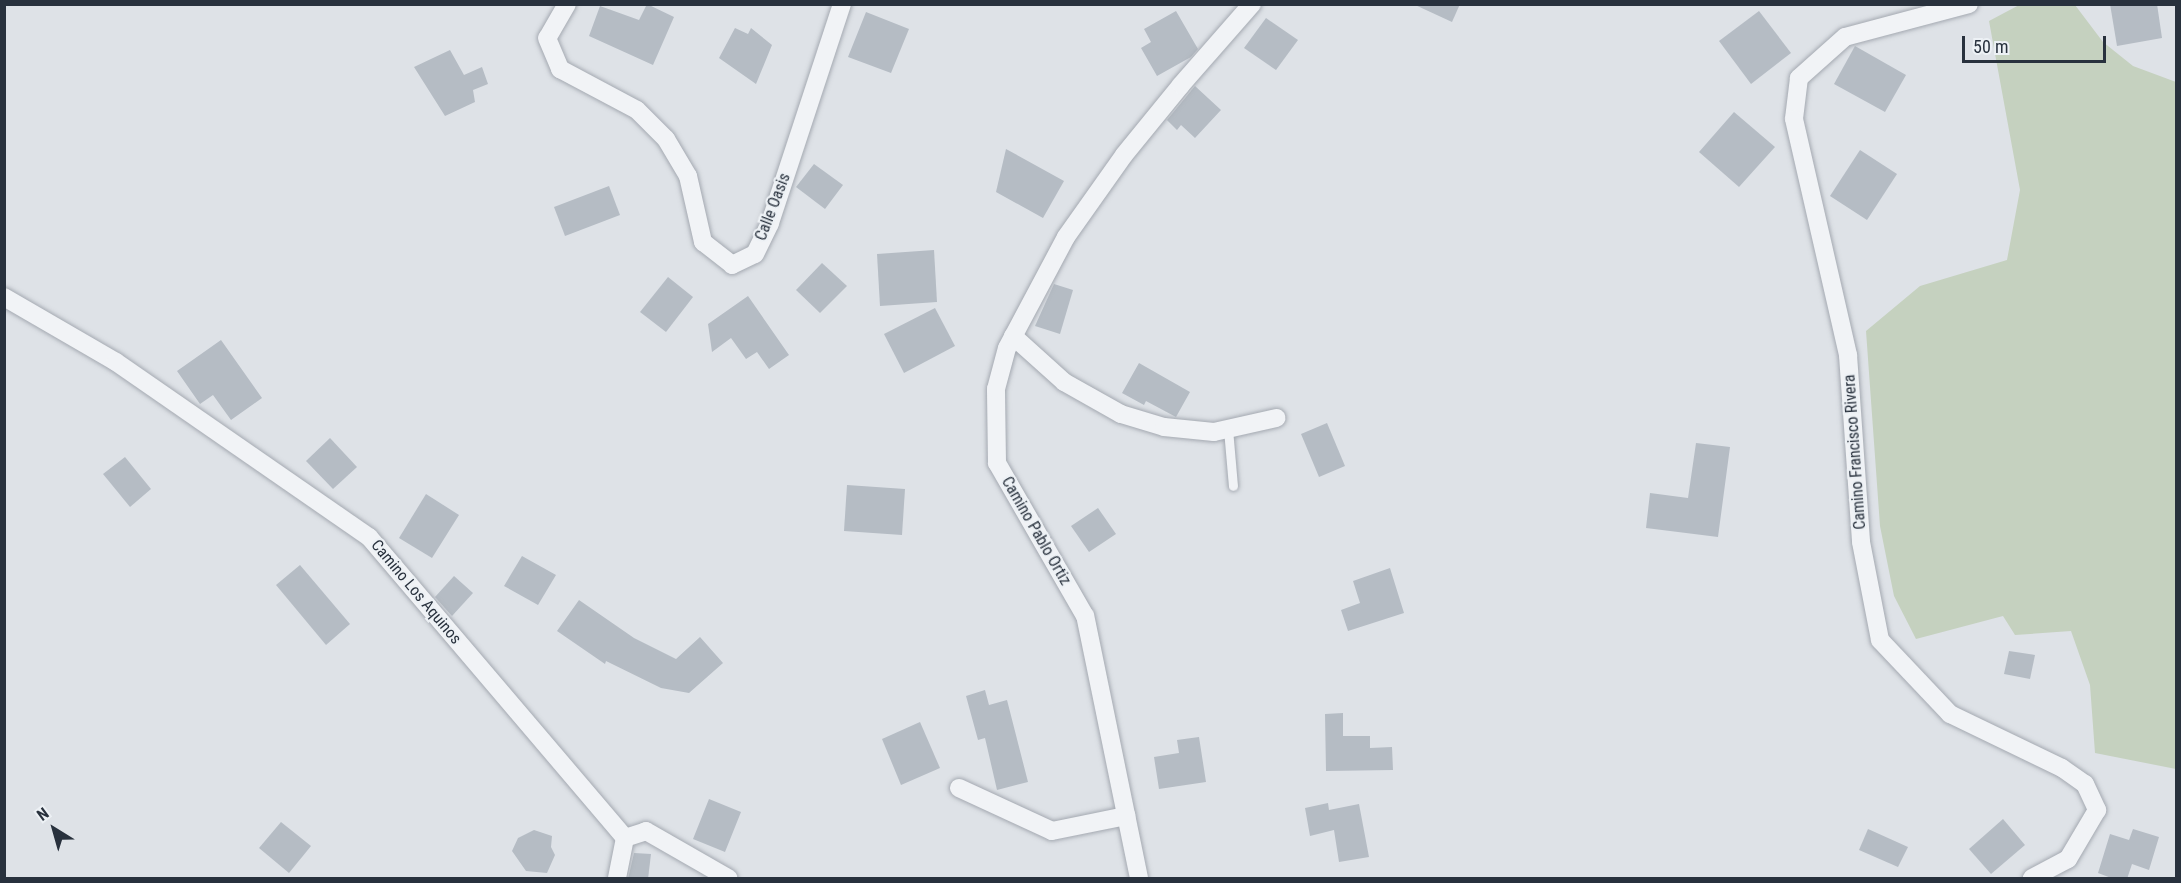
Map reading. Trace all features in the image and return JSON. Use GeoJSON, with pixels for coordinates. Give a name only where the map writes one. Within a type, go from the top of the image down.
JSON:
{"type":"FeatureCollection","features":[{"type":"Feature","properties":{"kind":"street","name":"Calle Oasis"},"geometry":{"type":"LineString","coordinates":[[567,4],[547,38],[560,69],[637,110],[666,139],[688,176],[703,242],[732,265],[755,254],[770,223],[842,4]]}},
{"type":"Feature","properties":{"kind":"street","name":"Camino Pablo Ortiz"},"geometry":{"type":"LineString","coordinates":[[1139,879],[1085,616],[997,463],[996,389],[1007,348],[1066,237],[1118,164],[1181,84],[1252,4]]}},
{"type":"Feature","properties":{"kind":"street","name":"Camino Francisco Rivera"},"geometry":{"type":"LineString","coordinates":[[1969,4],[1845,37],[1799,78],[1794,119],[1848,355],[1861,542],[1880,640],[1950,714],[2062,768],[2085,784],[2097,810],[2068,859],[2032,879]]}},
{"type":"Feature","properties":{"kind":"street","name":"Camino Los Aquinos"},"geometry":{"type":"LineString","coordinates":[[4,297],[116,362],[369,537],[625,838]]}},
{"type":"Feature","properties":{"kind":"street"},"geometry":{"type":"LineString","coordinates":[[1013,336],[1064,382],[1121,414],[1164,427],[1214,432],[1276,418]]}},
{"type":"Feature","properties":{"kind":"street"},"geometry":{"type":"LineString","coordinates":[[959,788],[1052,831],[1126,816]]}},
{"type":"Feature","properties":{"kind":"street"},"geometry":{"type":"LineString","coordinates":[[617,879],[625,838],[646,831],[728,879]]}},
{"type":"Feature","properties":{"kind":"lane"},"geometry":{"type":"LineString","coordinates":[[1228,429],[1233,486]]}},
{"type":"Feature","properties":{"kind":"green space"},"geometry":{"type":"Polygon","coordinates":[[[2021,4],[2075,5],[2103,42],[2133,66],[2176,82],[2176,769],[2095,753],[2090,685],[2071,631],[2015,635],[2003,616],[1916,639],[1894,596],[1880,526],[1866,331],[1920,286],[2007,260],[2020,190],[1989,21],[2021,4]]]}},
{"type":"Feature","properties":{"kind":"building"},"geometry":{"type":"Polygon","coordinates":[[[647,4],[674,17],[653,65],[589,36],[600,6],[639,20],[647,4]]]}},
{"type":"Feature","properties":{"kind":"building"},"geometry":{"type":"Polygon","coordinates":[[[1413,4],[1460,4],[1452,22],[1413,4]]]}},
{"type":"Feature","properties":{"kind":"building"},"geometry":{"type":"Polygon","coordinates":[[[2110,4],[2157,4],[2162,38],[2117,46],[2110,4]]]}},
{"type":"Feature","properties":{"kind":"building"},"geometry":{"type":"Polygon","coordinates":[[[1176,11],[1198,49],[1191,57],[1157,76],[1141,48],[1151,42],[1144,29],[1176,11]]]}},
{"type":"Feature","properties":{"kind":"building"},"geometry":{"type":"Polygon","coordinates":[[[1759,11],[1791,53],[1751,84],[1719,41],[1759,11]]]}},
{"type":"Feature","properties":{"kind":"building"},"geometry":{"type":"Polygon","coordinates":[[[866,12],[909,29],[891,73],[848,57],[866,12]]]}},
{"type":"Feature","properties":{"kind":"building"},"geometry":{"type":"Polygon","coordinates":[[[1266,18],[1298,40],[1276,70],[1244,48],[1266,18]]]}},
{"type":"Feature","properties":{"kind":"building"},"geometry":{"type":"Polygon","coordinates":[[[735,28],[748,34],[751,28],[772,45],[756,84],[719,58],[735,28]]]}},
{"type":"Feature","properties":{"kind":"building"},"geometry":{"type":"Polygon","coordinates":[[[1855,46],[1906,75],[1885,112],[1834,84],[1855,46]]]}},
{"type":"Feature","properties":{"kind":"building"},"geometry":{"type":"Polygon","coordinates":[[[450,50],[464,75],[482,67],[488,84],[473,90],[475,102],[445,116],[414,67],[450,50]]]}},
{"type":"Feature","properties":{"kind":"building"},"geometry":{"type":"Polygon","coordinates":[[[1195,86],[1221,110],[1195,138],[1181,125],[1177,130],[1167,120],[1195,86]]]}},
{"type":"Feature","properties":{"kind":"building"},"geometry":{"type":"Polygon","coordinates":[[[1734,112],[1775,147],[1739,187],[1699,152],[1734,112]]]}},
{"type":"Feature","properties":{"kind":"building"},"geometry":{"type":"Polygon","coordinates":[[[1006,149],[1064,181],[1043,218],[996,192],[1006,149]]]}},
{"type":"Feature","properties":{"kind":"building"},"geometry":{"type":"Polygon","coordinates":[[[1860,150],[1897,174],[1867,220],[1830,196],[1860,150]]]}},
{"type":"Feature","properties":{"kind":"building"},"geometry":{"type":"Polygon","coordinates":[[[814,164],[843,185],[825,209],[796,187],[814,164]]]}},
{"type":"Feature","properties":{"kind":"building"},"geometry":{"type":"Polygon","coordinates":[[[609,186],[620,215],[565,236],[554,207],[609,186]]]}},
{"type":"Feature","properties":{"kind":"building"},"geometry":{"type":"Polygon","coordinates":[[[934,250],[937,302],[880,306],[877,254],[934,250]]]}},
{"type":"Feature","properties":{"kind":"building"},"geometry":{"type":"Polygon","coordinates":[[[822,263],[847,286],[820,313],[796,290],[822,263]]]}},
{"type":"Feature","properties":{"kind":"building"},"geometry":{"type":"Polygon","coordinates":[[[668,277],[693,297],[666,332],[640,312],[668,277]]]}},
{"type":"Feature","properties":{"kind":"building"},"geometry":{"type":"Polygon","coordinates":[[[1054,284],[1073,290],[1060,334],[1035,326],[1054,284]]]}},
{"type":"Feature","properties":{"kind":"building"},"geometry":{"type":"Polygon","coordinates":[[[748,296],[789,355],[769,369],[757,352],[746,359],[731,338],[712,352],[708,324],[748,296]]]}},
{"type":"Feature","properties":{"kind":"building"},"geometry":{"type":"Polygon","coordinates":[[[935,308],[955,346],[904,373],[884,334],[935,308]]]}},
{"type":"Feature","properties":{"kind":"building"},"geometry":{"type":"Polygon","coordinates":[[[221,340],[262,398],[231,420],[213,395],[200,404],[177,371],[221,340]]]}},
{"type":"Feature","properties":{"kind":"building"},"geometry":{"type":"Polygon","coordinates":[[[1139,363],[1190,392],[1176,417],[1146,401],[1144,405],[1122,393],[1139,363]]]}},
{"type":"Feature","properties":{"kind":"building"},"geometry":{"type":"Polygon","coordinates":[[[1327,423],[1345,466],[1319,477],[1301,434],[1327,423]]]}},
{"type":"Feature","properties":{"kind":"building"},"geometry":{"type":"Polygon","coordinates":[[[330,438],[357,467],[333,489],[306,461],[330,438]]]}},
{"type":"Feature","properties":{"kind":"building"},"geometry":{"type":"Polygon","coordinates":[[[1696,443],[1730,447],[1718,537],[1646,528],[1650,493],[1688,498],[1696,443]]]}},
{"type":"Feature","properties":{"kind":"building"},"geometry":{"type":"Polygon","coordinates":[[[125,457],[151,489],[130,507],[103,474],[125,457]]]}},
{"type":"Feature","properties":{"kind":"building"},"geometry":{"type":"Polygon","coordinates":[[[847,485],[905,489],[902,535],[844,531],[847,485]]]}},
{"type":"Feature","properties":{"kind":"building"},"geometry":{"type":"Polygon","coordinates":[[[426,494],[459,515],[432,558],[399,538],[426,494]]]}},
{"type":"Feature","properties":{"kind":"building"},"geometry":{"type":"Polygon","coordinates":[[[1098,508],[1116,534],[1089,552],[1071,526],[1098,508]]]}},
{"type":"Feature","properties":{"kind":"building"},"geometry":{"type":"Polygon","coordinates":[[[522,556],[556,575],[538,605],[504,586],[522,556]]]}},
{"type":"Feature","properties":{"kind":"building"},"geometry":{"type":"Polygon","coordinates":[[[300,565],[350,624],[326,645],[276,585],[300,565]]]}},
{"type":"Feature","properties":{"kind":"building"},"geometry":{"type":"Polygon","coordinates":[[[1390,568],[1404,613],[1348,631],[1341,610],[1360,603],[1353,581],[1390,568]]]}},
{"type":"Feature","properties":{"kind":"building"},"geometry":{"type":"Polygon","coordinates":[[[454,576],[473,593],[452,616],[435,597],[454,576]]]}},
{"type":"Feature","properties":{"kind":"building"},"geometry":{"type":"Polygon","coordinates":[[[579,600],[634,638],[676,659],[700,637],[723,663],[689,693],[661,688],[606,661],[605,664],[557,631],[579,600]]]}},
{"type":"Feature","properties":{"kind":"building"},"geometry":{"type":"Polygon","coordinates":[[[2009,651],[2035,655],[2030,679],[2004,674],[2009,651]]]}},
{"type":"Feature","properties":{"kind":"building"},"geometry":{"type":"Polygon","coordinates":[[[985,690],[989,705],[1007,700],[1028,782],[997,790],[985,738],[978,740],[966,696],[985,690]]]}},
{"type":"Feature","properties":{"kind":"building"},"geometry":{"type":"Polygon","coordinates":[[[1343,713],[1343,736],[1370,736],[1370,748],[1392,747],[1393,770],[1326,771],[1325,714],[1343,713]]]}},
{"type":"Feature","properties":{"kind":"building"},"geometry":{"type":"Polygon","coordinates":[[[920,722],[940,768],[901,785],[882,739],[920,722]]]}},
{"type":"Feature","properties":{"kind":"building"},"geometry":{"type":"Polygon","coordinates":[[[1199,737],[1206,782],[1159,789],[1154,757],[1179,753],[1177,740],[1199,737]]]}},
{"type":"Feature","properties":{"kind":"building"},"geometry":{"type":"Polygon","coordinates":[[[709,799],[741,812],[725,852],[693,839],[709,799]]]}},
{"type":"Feature","properties":{"kind":"building"},"geometry":{"type":"Polygon","coordinates":[[[1328,803],[1329,810],[1359,804],[1369,857],[1339,862],[1334,830],[1310,836],[1305,808],[1328,803]]]}},
{"type":"Feature","properties":{"kind":"building"},"geometry":{"type":"Polygon","coordinates":[[[2003,819],[2025,845],[1991,874],[1969,849],[2003,819]]]}},
{"type":"Feature","properties":{"kind":"building"},"geometry":{"type":"Polygon","coordinates":[[[281,822],[311,846],[289,873],[259,848],[281,822]]]}},
{"type":"Feature","properties":{"kind":"building"},"geometry":{"type":"Polygon","coordinates":[[[1868,829],[1908,847],[1898,867],[1859,850],[1868,829]]]}},
{"type":"Feature","properties":{"kind":"building"},"geometry":{"type":"Polygon","coordinates":[[[2133,829],[2159,837],[2149,870],[2132,864],[2127,879],[2114,879],[2098,873],[2110,834],[2129,840],[2133,829]]]}},
{"type":"Feature","properties":{"kind":"building"},"geometry":{"type":"Polygon","coordinates":[[[534,830],[552,836],[551,847],[555,855],[547,873],[526,871],[512,851],[518,838],[534,830]]]}},
{"type":"Feature","properties":{"kind":"building"},"geometry":{"type":"Polygon","coordinates":[[[634,853],[651,854],[648,879],[628,879],[634,853]]]}}]}
